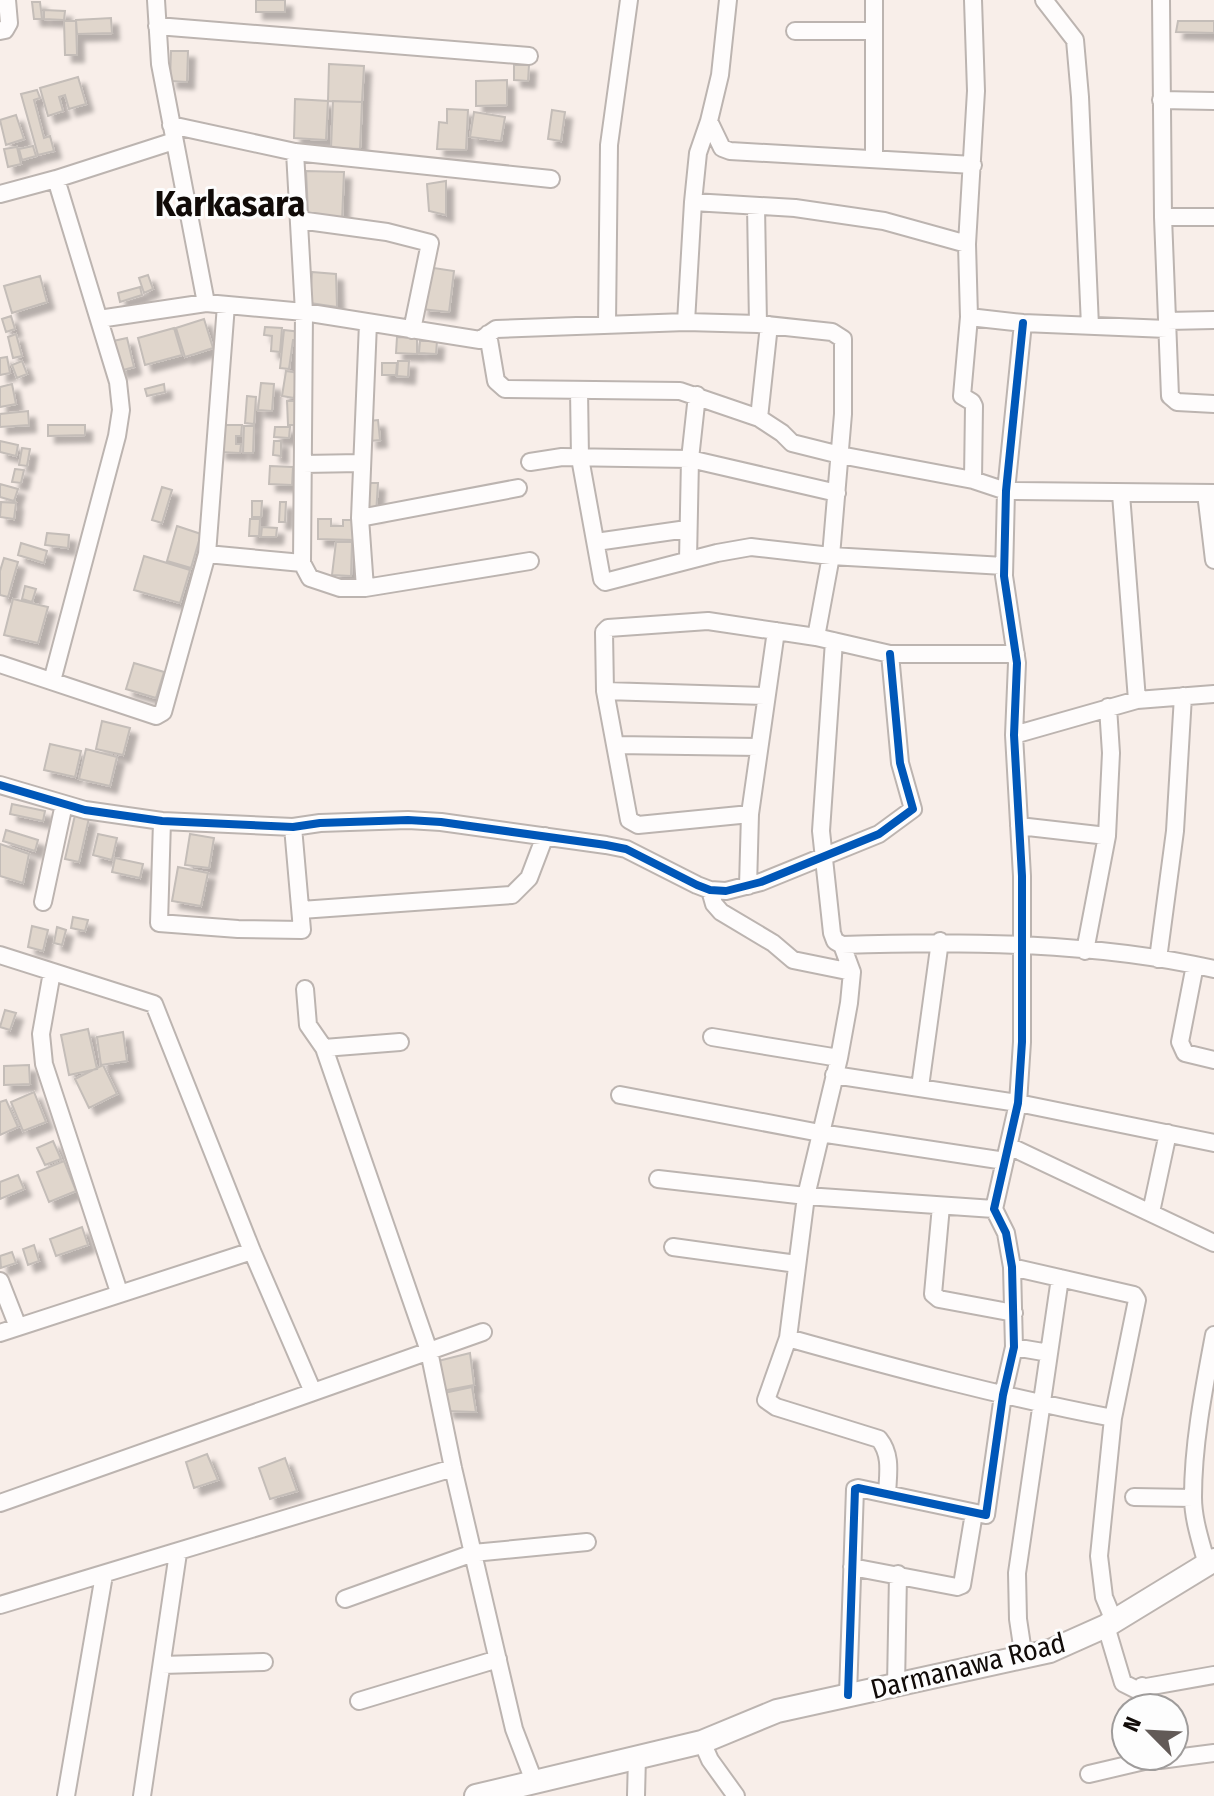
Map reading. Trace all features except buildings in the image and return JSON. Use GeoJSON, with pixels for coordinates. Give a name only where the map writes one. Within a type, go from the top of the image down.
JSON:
{"type":"FeatureCollection","features":[{"type":"Feature","properties":{"kind":"street"},"geometry":{"type":"LineString","coordinates":[[0,31],[5,30],[9,23],[7,0]]}},
{"type":"Feature","properties":{"kind":"street"},"geometry":{"type":"LineString","coordinates":[[156,0],[160,64],[206,303]]}},
{"type":"Feature","properties":{"kind":"street"},"geometry":{"type":"LineString","coordinates":[[607,324],[609,145],[629,0]]}},
{"type":"Feature","properties":{"kind":"street"},"geometry":{"type":"LineString","coordinates":[[686,322],[698,153],[720,75],[728,0]]}},
{"type":"Feature","properties":{"kind":"street"},"geometry":{"type":"LineString","coordinates":[[874,0],[874,159]]}},
{"type":"Feature","properties":{"kind":"street"},"geometry":{"type":"LineString","coordinates":[[973,0],[976,91],[967,244],[969,317],[962,396],[974,406],[973,480]]}},
{"type":"Feature","properties":{"kind":"street"},"geometry":{"type":"LineString","coordinates":[[1044,0],[1075,40],[1090,326]]}},
{"type":"Feature","properties":{"kind":"street"},"geometry":{"type":"LineString","coordinates":[[1161,0],[1163,217],[1170,396],[1177,402],[1214,404]]}},
{"type":"Feature","properties":{"kind":"street"},"geometry":{"type":"LineString","coordinates":[[157,26],[529,56]]}},
{"type":"Feature","properties":{"kind":"street"},"geometry":{"type":"LineString","coordinates":[[795,31],[873,31]]}},
{"type":"Feature","properties":{"kind":"street"},"geometry":{"type":"LineString","coordinates":[[1161,100],[1214,101]]}},
{"type":"Feature","properties":{"kind":"street"},"geometry":{"type":"LineString","coordinates":[[709,121],[722,148],[730,151],[973,165]]}},
{"type":"Feature","properties":{"kind":"street"},"geometry":{"type":"LineString","coordinates":[[0,194],[56,179],[173,133],[295,152],[551,179]]}},
{"type":"Feature","properties":{"kind":"street"},"geometry":{"type":"LineString","coordinates":[[295,152],[304,312],[302,563],[310,578],[340,588],[365,588],[530,561]]}},
{"type":"Feature","properties":{"kind":"street"},"geometry":{"type":"LineString","coordinates":[[52,681],[117,436],[121,410],[118,382],[56,179]]}},
{"type":"Feature","properties":{"kind":"street"},"geometry":{"type":"LineString","coordinates":[[693,202],[795,208],[884,221],[967,244]]}},
{"type":"Feature","properties":{"kind":"street"},"geometry":{"type":"LineString","coordinates":[[756,206],[763,325],[759,418]]}},
{"type":"Feature","properties":{"kind":"street"},"geometry":{"type":"LineString","coordinates":[[1163,217],[1214,217]]}},
{"type":"Feature","properties":{"kind":"street"},"geometry":{"type":"LineString","coordinates":[[299,220],[387,232],[425,239],[430,243],[412,330]]}},
{"type":"Feature","properties":{"kind":"street"},"geometry":{"type":"LineString","coordinates":[[99,319],[206,303],[304,312],[459,337],[484,337],[496,329],[686,322],[832,332],[843,339],[840,455],[831,556],[816,637]]}},
{"type":"Feature","properties":{"kind":"street"},"geometry":{"type":"LineString","coordinates":[[0,664],[160,715],[207,554],[226,305]]}},
{"type":"Feature","properties":{"kind":"street"},"geometry":{"type":"LineString","coordinates":[[969,317],[1090,326],[1167,325],[1214,320]]}},
{"type":"Feature","properties":{"kind":"street"},"geometry":{"type":"LineString","coordinates":[[365,588],[360,518],[368,323]]}},
{"type":"Feature","properties":{"kind":"street"},"geometry":{"type":"LineString","coordinates":[[848,1695],[855,1489],[987,1514],[1003,1395],[1014,1347],[1012,1267],[1006,1233],[994,1209],[1018,1103],[1022,1042],[1019,826],[1014,735],[1016,654],[1004,566],[1006,491],[1023,323]]}},
{"type":"Feature","properties":{"kind":"street"},"geometry":{"type":"LineString","coordinates":[[484,337],[496,381],[505,389],[680,391],[759,418],[792,443],[973,480],[1006,491],[1210,493],[1214,560]]}},
{"type":"Feature","properties":{"kind":"street"},"geometry":{"type":"LineString","coordinates":[[579,390],[580,458],[605,582],[751,547],[831,556],[1004,566]]}},
{"type":"Feature","properties":{"kind":"street"},"geometry":{"type":"LineString","coordinates":[[688,560],[690,459],[697,395]]}},
{"type":"Feature","properties":{"kind":"street"},"geometry":{"type":"LineString","coordinates":[[530,462],[562,457],[690,459],[837,493]]}},
{"type":"Feature","properties":{"kind":"street"},"geometry":{"type":"LineString","coordinates":[[303,464],[361,463]]}},
{"type":"Feature","properties":{"kind":"street"},"geometry":{"type":"LineString","coordinates":[[360,518],[518,488]]}},
{"type":"Feature","properties":{"kind":"street"},"geometry":{"type":"LineString","coordinates":[[1121,494],[1137,700]]}},
{"type":"Feature","properties":{"kind":"street"},"geometry":{"type":"LineString","coordinates":[[596,542],[687,529]]}},
{"type":"Feature","properties":{"kind":"street"},"geometry":{"type":"LineString","coordinates":[[207,554],[302,563]]}},
{"type":"Feature","properties":{"kind":"street"},"geometry":{"type":"LineString","coordinates":[[750,814],[633,823],[629,820],[605,691],[602,638],[608,628],[708,621],[816,637],[890,654],[1016,654]]}},
{"type":"Feature","properties":{"kind":"street"},"geometry":{"type":"LineString","coordinates":[[748,886],[750,814],[776,631]]}},
{"type":"Feature","properties":{"kind":"street"},"geometry":{"type":"LineString","coordinates":[[834,641],[821,831],[835,941],[842,945],[940,941],[1022,946],[1158,959],[1214,969]]}},
{"type":"Feature","properties":{"kind":"street"},"geometry":{"type":"LineString","coordinates":[[0,785],[85,810],[162,821],[293,827],[408,820],[545,836],[626,849],[710,890],[726,891],[748,886],[879,834],[913,809],[903,778],[890,654]]}},
{"type":"Feature","properties":{"kind":"street"},"geometry":{"type":"LineString","coordinates":[[605,691],[766,696]]}},
{"type":"Feature","properties":{"kind":"street"},"geometry":{"type":"LineString","coordinates":[[1014,735],[1137,700],[1214,694]]}},
{"type":"Feature","properties":{"kind":"street"},"geometry":{"type":"LineString","coordinates":[[1158,959],[1175,831],[1183,696]]}},
{"type":"Feature","properties":{"kind":"street"},"geometry":{"type":"LineString","coordinates":[[1085,951],[1107,836],[1111,753],[1108,707]]}},
{"type":"Feature","properties":{"kind":"street"},"geometry":{"type":"LineString","coordinates":[[615,745],[759,747]]}},
{"type":"Feature","properties":{"kind":"street"},"geometry":{"type":"LineString","coordinates":[[43,902],[64,804]]}},
{"type":"Feature","properties":{"kind":"street"},"geometry":{"type":"LineString","coordinates":[[162,821],[160,924],[300,930],[293,827]]}},
{"type":"Feature","properties":{"kind":"street"},"geometry":{"type":"LineString","coordinates":[[1019,826],[1107,836]]}},
{"type":"Feature","properties":{"kind":"street"},"geometry":{"type":"LineString","coordinates":[[301,910],[512,895],[529,878],[545,836]]}},
{"type":"Feature","properties":{"kind":"street"},"geometry":{"type":"LineString","coordinates":[[710,890],[714,904],[721,912],[773,943],[793,960],[852,972]]}},
{"type":"Feature","properties":{"kind":"street"},"geometry":{"type":"LineString","coordinates":[[920,1087],[940,941]]}},
{"type":"Feature","properties":{"kind":"street"},"geometry":{"type":"LineString","coordinates":[[842,945],[852,972],[839,1058],[806,1196],[788,1338],[766,1400],[769,1404],[879,1439],[886,1447],[888,1458],[887,1494]]}},
{"type":"Feature","properties":{"kind":"street"},"geometry":{"type":"LineString","coordinates":[[0,955],[154,1004],[252,1251],[313,1392]]}},
{"type":"Feature","properties":{"kind":"street"},"geometry":{"type":"LineString","coordinates":[[1195,965],[1180,1042],[1185,1053],[1214,1060]]}},
{"type":"Feature","properties":{"kind":"street"},"geometry":{"type":"LineString","coordinates":[[52,972],[41,1034],[44,1064],[119,1292]]}},
{"type":"Feature","properties":{"kind":"street"},"geometry":{"type":"LineString","coordinates":[[305,989],[308,1025],[324,1048],[429,1351],[514,1729],[534,1781]]}},
{"type":"Feature","properties":{"kind":"street"},"geometry":{"type":"LineString","coordinates":[[712,1037],[839,1058]]}},
{"type":"Feature","properties":{"kind":"street"},"geometry":{"type":"LineString","coordinates":[[324,1048],[400,1042]]}},
{"type":"Feature","properties":{"kind":"street"},"geometry":{"type":"LineString","coordinates":[[834,1075],[1018,1103],[1214,1143]]}},
{"type":"Feature","properties":{"kind":"street"},"geometry":{"type":"LineString","coordinates":[[620,1095],[820,1133],[1007,1154],[1151,1212],[1214,1243]]}},
{"type":"Feature","properties":{"kind":"street"},"geometry":{"type":"LineString","coordinates":[[1151,1212],[1168,1133]]}},
{"type":"Feature","properties":{"kind":"street"},"geometry":{"type":"LineString","coordinates":[[658,1179],[806,1196],[994,1209]]}},
{"type":"Feature","properties":{"kind":"street"},"geometry":{"type":"LineString","coordinates":[[941,1206],[935,1298],[1014,1313]]}},
{"type":"Feature","properties":{"kind":"street"},"geometry":{"type":"LineString","coordinates":[[673,1247],[797,1264]]}},
{"type":"Feature","properties":{"kind":"street"},"geometry":{"type":"LineString","coordinates":[[0,1333],[252,1251]]}},
{"type":"Feature","properties":{"kind":"street"},"geometry":{"type":"LineString","coordinates":[[1012,1267],[1134,1295],[1137,1300],[1113,1418],[1099,1556],[1104,1597],[1123,1683],[1135,1689],[1214,1675]]}},
{"type":"Feature","properties":{"kind":"street"},"geometry":{"type":"LineString","coordinates":[[1024,1659],[1016,1588],[1060,1278]]}},
{"type":"Feature","properties":{"kind":"street"},"geometry":{"type":"LineString","coordinates":[[0,1281],[18,1327]]}},
{"type":"Feature","properties":{"kind":"street"},"geometry":{"type":"LineString","coordinates":[[0,1503],[483,1332]]}},
{"type":"Feature","properties":{"kind":"street"},"geometry":{"type":"LineString","coordinates":[[1210,1562],[1196,1526],[1193,1498],[1206,1433],[1214,1335]]}},
{"type":"Feature","properties":{"kind":"street"},"geometry":{"type":"LineString","coordinates":[[788,1338],[1042,1405],[1113,1418]]}},
{"type":"Feature","properties":{"kind":"street"},"geometry":{"type":"LineString","coordinates":[[1014,1347],[1049,1353]]}},
{"type":"Feature","properties":{"kind":"street"},"geometry":{"type":"LineString","coordinates":[[0,1605],[453,1468]]}},
{"type":"Feature","properties":{"kind":"street"},"geometry":{"type":"LineString","coordinates":[[1134,1497],[1193,1498]]}},
{"type":"Feature","properties":{"kind":"street"},"geometry":{"type":"LineString","coordinates":[[852,1567],[957,1587],[962,1585],[974,1513]]}},
{"type":"Feature","properties":{"kind":"street"},"geometry":{"type":"LineString","coordinates":[[345,1599],[473,1553],[587,1542]]}},
{"type":"Feature","properties":{"kind":"street"},"geometry":{"type":"LineString","coordinates":[[142,1796],[178,1553]]}},
{"type":"Feature","properties":{"kind":"street","name":"Darmanawa Road"},"geometry":{"type":"LineString","coordinates":[[476,1796],[720,1734],[777,1711],[1024,1659],[1110,1624],[1210,1562]]}},
{"type":"Feature","properties":{"kind":"street"},"geometry":{"type":"LineString","coordinates":[[896,1686],[898,1574]]}},
{"type":"Feature","properties":{"kind":"street"},"geometry":{"type":"LineString","coordinates":[[66,1796],[104,1575]]}},
{"type":"Feature","properties":{"kind":"street"},"geometry":{"type":"LineString","coordinates":[[359,1701],[498,1659]]}},
{"type":"Feature","properties":{"kind":"street"},"geometry":{"type":"LineString","coordinates":[[162,1665],[264,1662]]}},
{"type":"Feature","properties":{"kind":"street"},"geometry":{"type":"LineString","coordinates":[[1142,1686],[1143,1692]]}},
{"type":"Feature","properties":{"kind":"street"},"geometry":{"type":"LineString","coordinates":[[720,1734],[710,1760],[736,1796]]}},
{"type":"Feature","properties":{"kind":"street"},"geometry":{"type":"LineString","coordinates":[[1190,1756],[1214,1753]]}},
{"type":"Feature","properties":{"kind":"street"},"geometry":{"type":"LineString","coordinates":[[636,1796],[637,1756]]}},
{"type":"Feature","properties":{"kind":"street"},"geometry":{"type":"LineString","coordinates":[[1089,1774],[1110,1769]]}},
{"type":"Feature","properties":{"kind":"cycle path"},"geometry":{"type":"LineString","coordinates":[[848,1695],[855,1489],[986,1515],[1003,1395],[1014,1347],[1012,1267],[1006,1233],[994,1209],[1018,1103],[1022,1042],[1022,876],[1014,735],[1017,663],[1004,576],[1006,491],[1023,323]]}},
{"type":"Feature","properties":{"kind":"cycle path"},"geometry":{"type":"LineString","coordinates":[[0,785],[85,810],[162,821],[293,827],[408,820],[606,845],[626,849],[710,890],[726,891],[761,882],[879,834],[913,809],[900,763],[890,654]]}},
{"type":"Feature","properties":{"kind":"district","name":"Karkasara"},"geometry":{"type":"Point","coordinates":[230,204]}}]}
